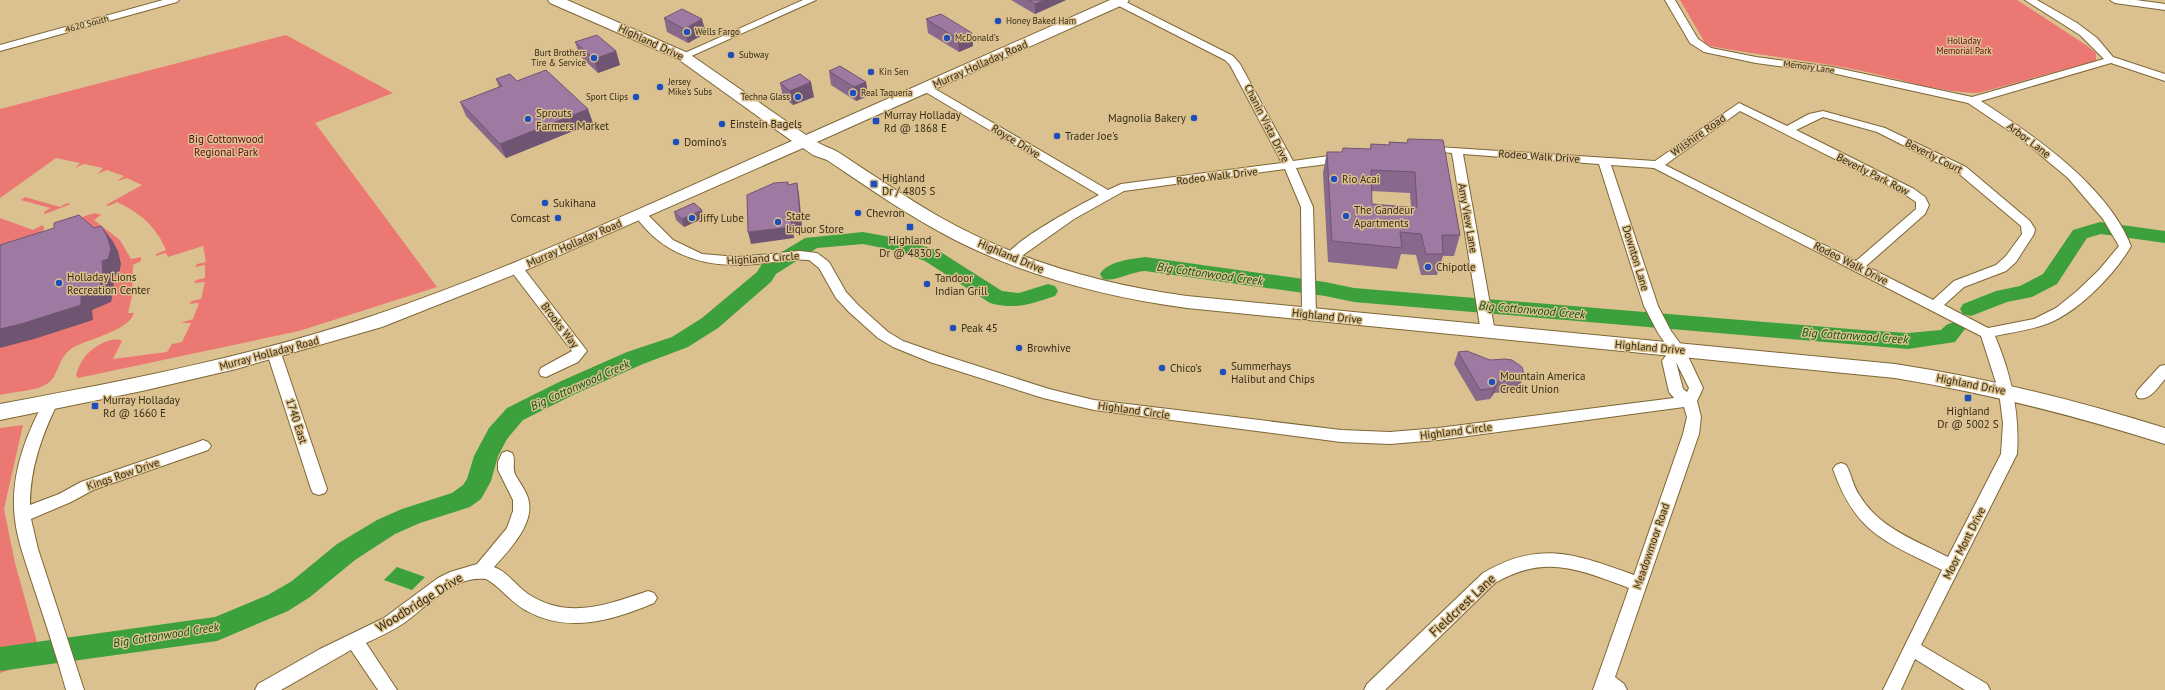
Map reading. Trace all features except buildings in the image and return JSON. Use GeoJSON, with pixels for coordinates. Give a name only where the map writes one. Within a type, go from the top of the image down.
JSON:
{"type":"FeatureCollection","features":[{"type":"Feature","properties":{"kind":"main road","name":"Highland Drive"},"geometry":{"type":"LineString","coordinates":[[555,0],[683,56],[819,151],[833,156],[933,220],[1011,257],[1073,280],[1120,292],[1187,302],[1308,305],[1486,322],[1678,350],[1895,371],[2007,391],[2101,416],[2165,436]]}},
{"type":"Feature","properties":{"kind":"main road","name":"Murray Holladay Road"},"geometry":{"type":"LineString","coordinates":[[0,412],[181,376],[274,353],[373,323],[516,268],[806,142],[1120,1]]}},
{"type":"Feature","properties":{"kind":"street","name":"4620 South"},"geometry":{"type":"LineString","coordinates":[[0,48],[174,0]]}},
{"type":"Feature","properties":{"kind":"street"},"geometry":{"type":"LineString","coordinates":[[683,56],[811,0]]}},
{"type":"Feature","properties":{"kind":"street","name":"Memory Lane"},"geometry":{"type":"LineString","coordinates":[[1670,0],[1692,38],[1700,46],[1708,50],[1756,60],[1832,70],[1972,100]]}},
{"type":"Feature","properties":{"kind":"street"},"geometry":{"type":"LineString","coordinates":[[2030,0],[2076,28],[2103,49],[2109,59],[2165,78]]}},
{"type":"Feature","properties":{"kind":"street"},"geometry":{"type":"LineString","coordinates":[[2115,0],[2165,7]]}},
{"type":"Feature","properties":{"kind":"street","name":"Chanin Vista Drive"},"geometry":{"type":"LineString","coordinates":[[1120,1],[1229,58],[1235,64],[1290,166],[1307,207],[1308,305]]}},
{"type":"Feature","properties":{"kind":"street"},"geometry":{"type":"LineString","coordinates":[[1972,100],[2106,63],[2109,59]]}},
{"type":"Feature","properties":{"kind":"street","name":"Royce Drive"},"geometry":{"type":"LineString","coordinates":[[926,88],[1107,195]]}},
{"type":"Feature","properties":{"kind":"street","name":"Arbor Lane"},"geometry":{"type":"LineString","coordinates":[[1972,100],[2033,141],[2065,168],[2092,196],[2112,221],[2121,235],[2125,246],[2121,256],[2093,283],[2053,317],[1987,333]]}},
{"type":"Feature","properties":{"kind":"street","name":"Beverly Park Row"},"geometry":{"type":"LineString","coordinates":[[1739,106],[1910,192],[1922,201],[1923,206],[1921,212],[1858,266]]}},
{"type":"Feature","properties":{"kind":"street","name":"Wilshire Road"},"geometry":{"type":"LineString","coordinates":[[1657,165],[1739,106]]}},
{"type":"Feature","properties":{"kind":"street","name":"Beverly Court"},"geometry":{"type":"LineString","coordinates":[[1787,130],[1813,116],[1823,114],[1881,130],[1958,167],[2028,226],[2028,234],[2004,265],[1995,271],[1958,284],[1936,305]]}},
{"type":"Feature","properties":{"kind":"street","name":"Rodeo Walk Drive"},"geometry":{"type":"LineString","coordinates":[[1417,148],[1657,165],[1936,305],[1987,333]]}},
{"type":"Feature","properties":{"kind":"street","name":"Amy View Lane"},"geometry":{"type":"LineString","coordinates":[[1457,151],[1486,322]]}},
{"type":"Feature","properties":{"kind":"street","name":"Rodeo Walk Drive"},"geometry":{"type":"LineString","coordinates":[[1011,257],[1032,241],[1107,195],[1128,187],[1355,156]]}},
{"type":"Feature","properties":{"kind":"street","name":"Downton Lane"},"geometry":{"type":"LineString","coordinates":[[1603,160],[1627,228],[1651,306],[1665,333],[1678,350]]}},
{"type":"Feature","properties":{"kind":"street","name":"Highland Circle"},"geometry":{"type":"LineString","coordinates":[[640,214],[668,243],[690,255],[702,258],[732,261],[779,256],[812,256],[824,265],[840,295],[883,335],[898,344],[935,358],[1048,394],[1121,409],[1341,436],[1390,438],[1438,434],[1690,401]]}},
{"type":"Feature","properties":{"kind":"street","name":"Brooks Way"},"geometry":{"type":"LineString","coordinates":[[516,268],[580,351],[573,358],[546,372]]}},
{"type":"Feature","properties":{"kind":"street"},"geometry":{"type":"LineString","coordinates":[[1987,333],[1997,356],[2007,391]]}},
{"type":"Feature","properties":{"kind":"street"},"geometry":{"type":"LineString","coordinates":[[1678,350],[1669,361],[1676,392],[1690,401]]}},
{"type":"Feature","properties":{"kind":"street","name":"1740 East"},"geometry":{"type":"LineString","coordinates":[[274,353],[319,489]]}},
{"type":"Feature","properties":{"kind":"street"},"geometry":{"type":"LineString","coordinates":[[2143,394],[2165,370]]}},
{"type":"Feature","properties":{"kind":"street","name":"Moor Mont Drive"},"geometry":{"type":"LineString","coordinates":[[1892,690],[1911,648],[2009,454],[2012,432],[2007,391]]}},
{"type":"Feature","properties":{"kind":"street","name":"Meadowmoor Road"},"geometry":{"type":"LineString","coordinates":[[1608,687],[1638,584],[1691,434],[1694,417],[1690,401]]}},
{"type":"Feature","properties":{"kind":"street"},"geometry":{"type":"LineString","coordinates":[[51,402],[42,420],[25,474],[22,496],[23,516],[33,559],[74,686]]}},
{"type":"Feature","properties":{"kind":"street","name":"Kings Row Drive"},"geometry":{"type":"LineString","coordinates":[[23,516],[65,498],[87,486],[203,446]]}},
{"type":"Feature","properties":{"kind":"street"},"geometry":{"type":"LineString","coordinates":[[507,457],[506,473],[521,498],[520,518],[510,536],[481,571],[497,575],[526,603],[545,611],[562,615],[600,614],[622,609],[648,598]]}},
{"type":"Feature","properties":{"kind":"street"},"geometry":{"type":"LineString","coordinates":[[1841,469],[1849,493],[1862,513],[1897,538],[1952,566]]}},
{"type":"Feature","properties":{"kind":"street","name":"Fieldcrest Lane"},"geometry":{"type":"LineString","coordinates":[[1373,690],[1489,578],[1502,569],[1522,562],[1543,559],[1562,560],[1584,564],[1638,584]]}},
{"type":"Feature","properties":{"kind":"street","name":"Woodbridge Drive"},"geometry":{"type":"LineString","coordinates":[[264,690],[396,618],[455,578],[481,571]]}},
{"type":"Feature","properties":{"kind":"street"},"geometry":{"type":"LineString","coordinates":[[354,640],[388,690]]}},
{"type":"Feature","properties":{"kind":"street"},"geometry":{"type":"LineString","coordinates":[[1911,648],[1981,690]]}},
{"type":"Feature","properties":{"kind":"green space","name":"Holladay Memorial Park"},"geometry":{"type":"Polygon","coordinates":[[[1680,0],[2017,0],[2086,45],[2096,53],[2096,61],[1978,93],[1946,90],[1852,69],[1710,46],[1705,43],[1680,0]]]}},
{"type":"Feature","properties":{"kind":"green space","name":"Big Cottonwood Regional Park"},"geometry":{"type":"Polygon","coordinates":[[[286,35],[393,93],[315,123],[437,287],[299,331],[78,378],[76,375],[80,364],[87,354],[107,341],[122,341],[113,359],[167,352],[172,344],[182,342],[191,323],[181,323],[193,319],[199,303],[189,304],[192,301],[201,299],[205,282],[194,283],[196,280],[205,278],[205,265],[195,267],[197,264],[206,262],[203,246],[168,257],[166,253],[156,256],[156,254],[166,250],[162,241],[152,227],[133,211],[117,202],[109,206],[106,205],[142,185],[127,178],[117,181],[124,176],[107,170],[97,174],[103,168],[84,164],[75,168],[80,163],[56,158],[0,198],[0,109],[286,35]]]}},
{"type":"Feature","properties":{"kind":"green space"},"geometry":{"type":"Polygon","coordinates":[[[25,197],[60,207],[67,203],[71,204],[45,214],[44,212],[50,208],[21,200],[25,197]]]}},
{"type":"Feature","properties":{"kind":"green space"},"geometry":{"type":"Polygon","coordinates":[[[95,213],[101,215],[94,220],[120,240],[131,259],[141,257],[141,261],[133,265],[132,296],[128,313],[134,313],[131,319],[117,329],[68,351],[53,378],[45,385],[30,390],[0,395],[0,261],[85,216],[95,213]]]}},
{"type":"Feature","properties":{"kind":"green space"},"geometry":{"type":"Polygon","coordinates":[[[0,218],[33,230],[42,225],[45,228],[0,253],[0,218]]]}},
{"type":"Feature","properties":{"kind":"green space"},"geometry":{"type":"Polygon","coordinates":[[[23,425],[4,509],[15,563],[42,660],[0,673],[0,428],[23,425]]]}},
{"type":"Feature","properties":{"kind":"shaded area"},"geometry":{"type":"Polygon","coordinates":[[[397,567],[425,577],[412,590],[384,580],[397,567]]]}},
{"type":"Feature","properties":{"kind":"waterway","name":"Big Cottonwood Creek"},"geometry":{"type":"LineString","coordinates":[[1971,309],[2003,296],[2025,292],[2050,279],[2080,234],[2100,228],[2165,237]]}},
{"type":"Feature","properties":{"kind":"waterway","name":"Big Cottonwood Creek"},"geometry":{"type":"LineString","coordinates":[[0,659],[105,643],[217,629],[278,603],[301,589],[346,552],[386,527],[411,516],[461,500],[472,492],[479,481],[486,456],[497,434],[507,421],[515,414],[567,388],[635,358],[680,342],[710,323],[764,277],[769,269],[812,242],[863,238],[901,245],[932,256],[997,298],[1020,300],[1048,291]]}},
{"type":"Feature","properties":{"kind":"waterway","name":"Big Cottonwood Creek"},"geometry":{"type":"LineString","coordinates":[[1110,274],[1128,266],[1145,264],[1325,289],[1354,295],[1908,341],[1947,337],[1954,329]]}},
{"type":"Feature","properties":{"kind":"place","name":"Honey Baked Ham"},"geometry":{"type":"Point","coordinates":[998,21]}},
{"type":"Feature","properties":{"kind":"place","name":"Wells Fargo"},"geometry":{"type":"Point","coordinates":[687,32]}},
{"type":"Feature","properties":{"kind":"place","name":"McDonald's"},"geometry":{"type":"Point","coordinates":[947,38]}},
{"type":"Feature","properties":{"kind":"place","name":"Subway"},"geometry":{"type":"Point","coordinates":[731,55]}},
{"type":"Feature","properties":{"kind":"place","name":"Burt Brothers Tire & Service"},"geometry":{"type":"Point","coordinates":[594,58]}},
{"type":"Feature","properties":{"kind":"place","name":"Kin Sen"},"geometry":{"type":"Point","coordinates":[871,72]}},
{"type":"Feature","properties":{"kind":"place","name":"Jersey Mike's Subs"},"geometry":{"type":"Point","coordinates":[660,87]}},
{"type":"Feature","properties":{"kind":"place","name":"Real Taqueria"},"geometry":{"type":"Point","coordinates":[853,93]}},
{"type":"Feature","properties":{"kind":"place","name":"Sport Clips"},"geometry":{"type":"Point","coordinates":[636,97]}},
{"type":"Feature","properties":{"kind":"place","name":"Techna Glass"},"geometry":{"type":"Point","coordinates":[798,97]}},
{"type":"Feature","properties":{"kind":"place","name":"Magnolia Bakery"},"geometry":{"type":"Point","coordinates":[1194,118]}},
{"type":"Feature","properties":{"kind":"place","name":"Sprouts Farmers Market"},"geometry":{"type":"Point","coordinates":[528,119]}},
{"type":"Feature","properties":{"kind":"place","name":"Murray Holladay Rd @ 1868 E"},"geometry":{"type":"Point","coordinates":[876,121]}},
{"type":"Feature","properties":{"kind":"place","name":"Einstein Bagels"},"geometry":{"type":"Point","coordinates":[722,124]}},
{"type":"Feature","properties":{"kind":"place","name":"Trader Joe's"},"geometry":{"type":"Point","coordinates":[1057,136]}},
{"type":"Feature","properties":{"kind":"place","name":"Domino's"},"geometry":{"type":"Point","coordinates":[676,142]}},
{"type":"Feature","properties":{"kind":"place","name":"Rio Acai"},"geometry":{"type":"Point","coordinates":[1334,179]}},
{"type":"Feature","properties":{"kind":"place","name":"Highland Dr / 4805 S"},"geometry":{"type":"Point","coordinates":[874,184]}},
{"type":"Feature","properties":{"kind":"place","name":"Sukihana"},"geometry":{"type":"Point","coordinates":[545,203]}},
{"type":"Feature","properties":{"kind":"place","name":"Chevron"},"geometry":{"type":"Point","coordinates":[858,213]}},
{"type":"Feature","properties":{"kind":"place","name":"The Gandeur Apartments"},"geometry":{"type":"Point","coordinates":[1346,216]}},
{"type":"Feature","properties":{"kind":"place","name":"Comcast"},"geometry":{"type":"Point","coordinates":[558,218]}},
{"type":"Feature","properties":{"kind":"place","name":"Jiffy Lube"},"geometry":{"type":"Point","coordinates":[692,218]}},
{"type":"Feature","properties":{"kind":"place","name":"State Liquor Store"},"geometry":{"type":"Point","coordinates":[778,222]}},
{"type":"Feature","properties":{"kind":"place","name":"Highland Dr @ 4830 S"},"geometry":{"type":"Point","coordinates":[910,227]}},
{"type":"Feature","properties":{"kind":"place","name":"Chipotle"},"geometry":{"type":"Point","coordinates":[1428,267]}},
{"type":"Feature","properties":{"kind":"place","name":"Holladay Lions Recreation Center"},"geometry":{"type":"Point","coordinates":[59,283]}},
{"type":"Feature","properties":{"kind":"place","name":"Tandoor Indian Grill"},"geometry":{"type":"Point","coordinates":[927,284]}},
{"type":"Feature","properties":{"kind":"place","name":"Peak 45"},"geometry":{"type":"Point","coordinates":[953,328]}},
{"type":"Feature","properties":{"kind":"place","name":"Browhive"},"geometry":{"type":"Point","coordinates":[1019,348]}},
{"type":"Feature","properties":{"kind":"place","name":"Chico's"},"geometry":{"type":"Point","coordinates":[1162,368]}},
{"type":"Feature","properties":{"kind":"place","name":"Summerhays Halibut and Chips"},"geometry":{"type":"Point","coordinates":[1223,372]}},
{"type":"Feature","properties":{"kind":"place","name":"Mountain America Credit Union"},"geometry":{"type":"Point","coordinates":[1492,382]}},
{"type":"Feature","properties":{"kind":"place","name":"Highland Dr @ 5002 S"},"geometry":{"type":"Point","coordinates":[1968,398]}},
{"type":"Feature","properties":{"kind":"place","name":"Murray Holladay Rd @ 1660 E"},"geometry":{"type":"Point","coordinates":[95,406]}}]}
